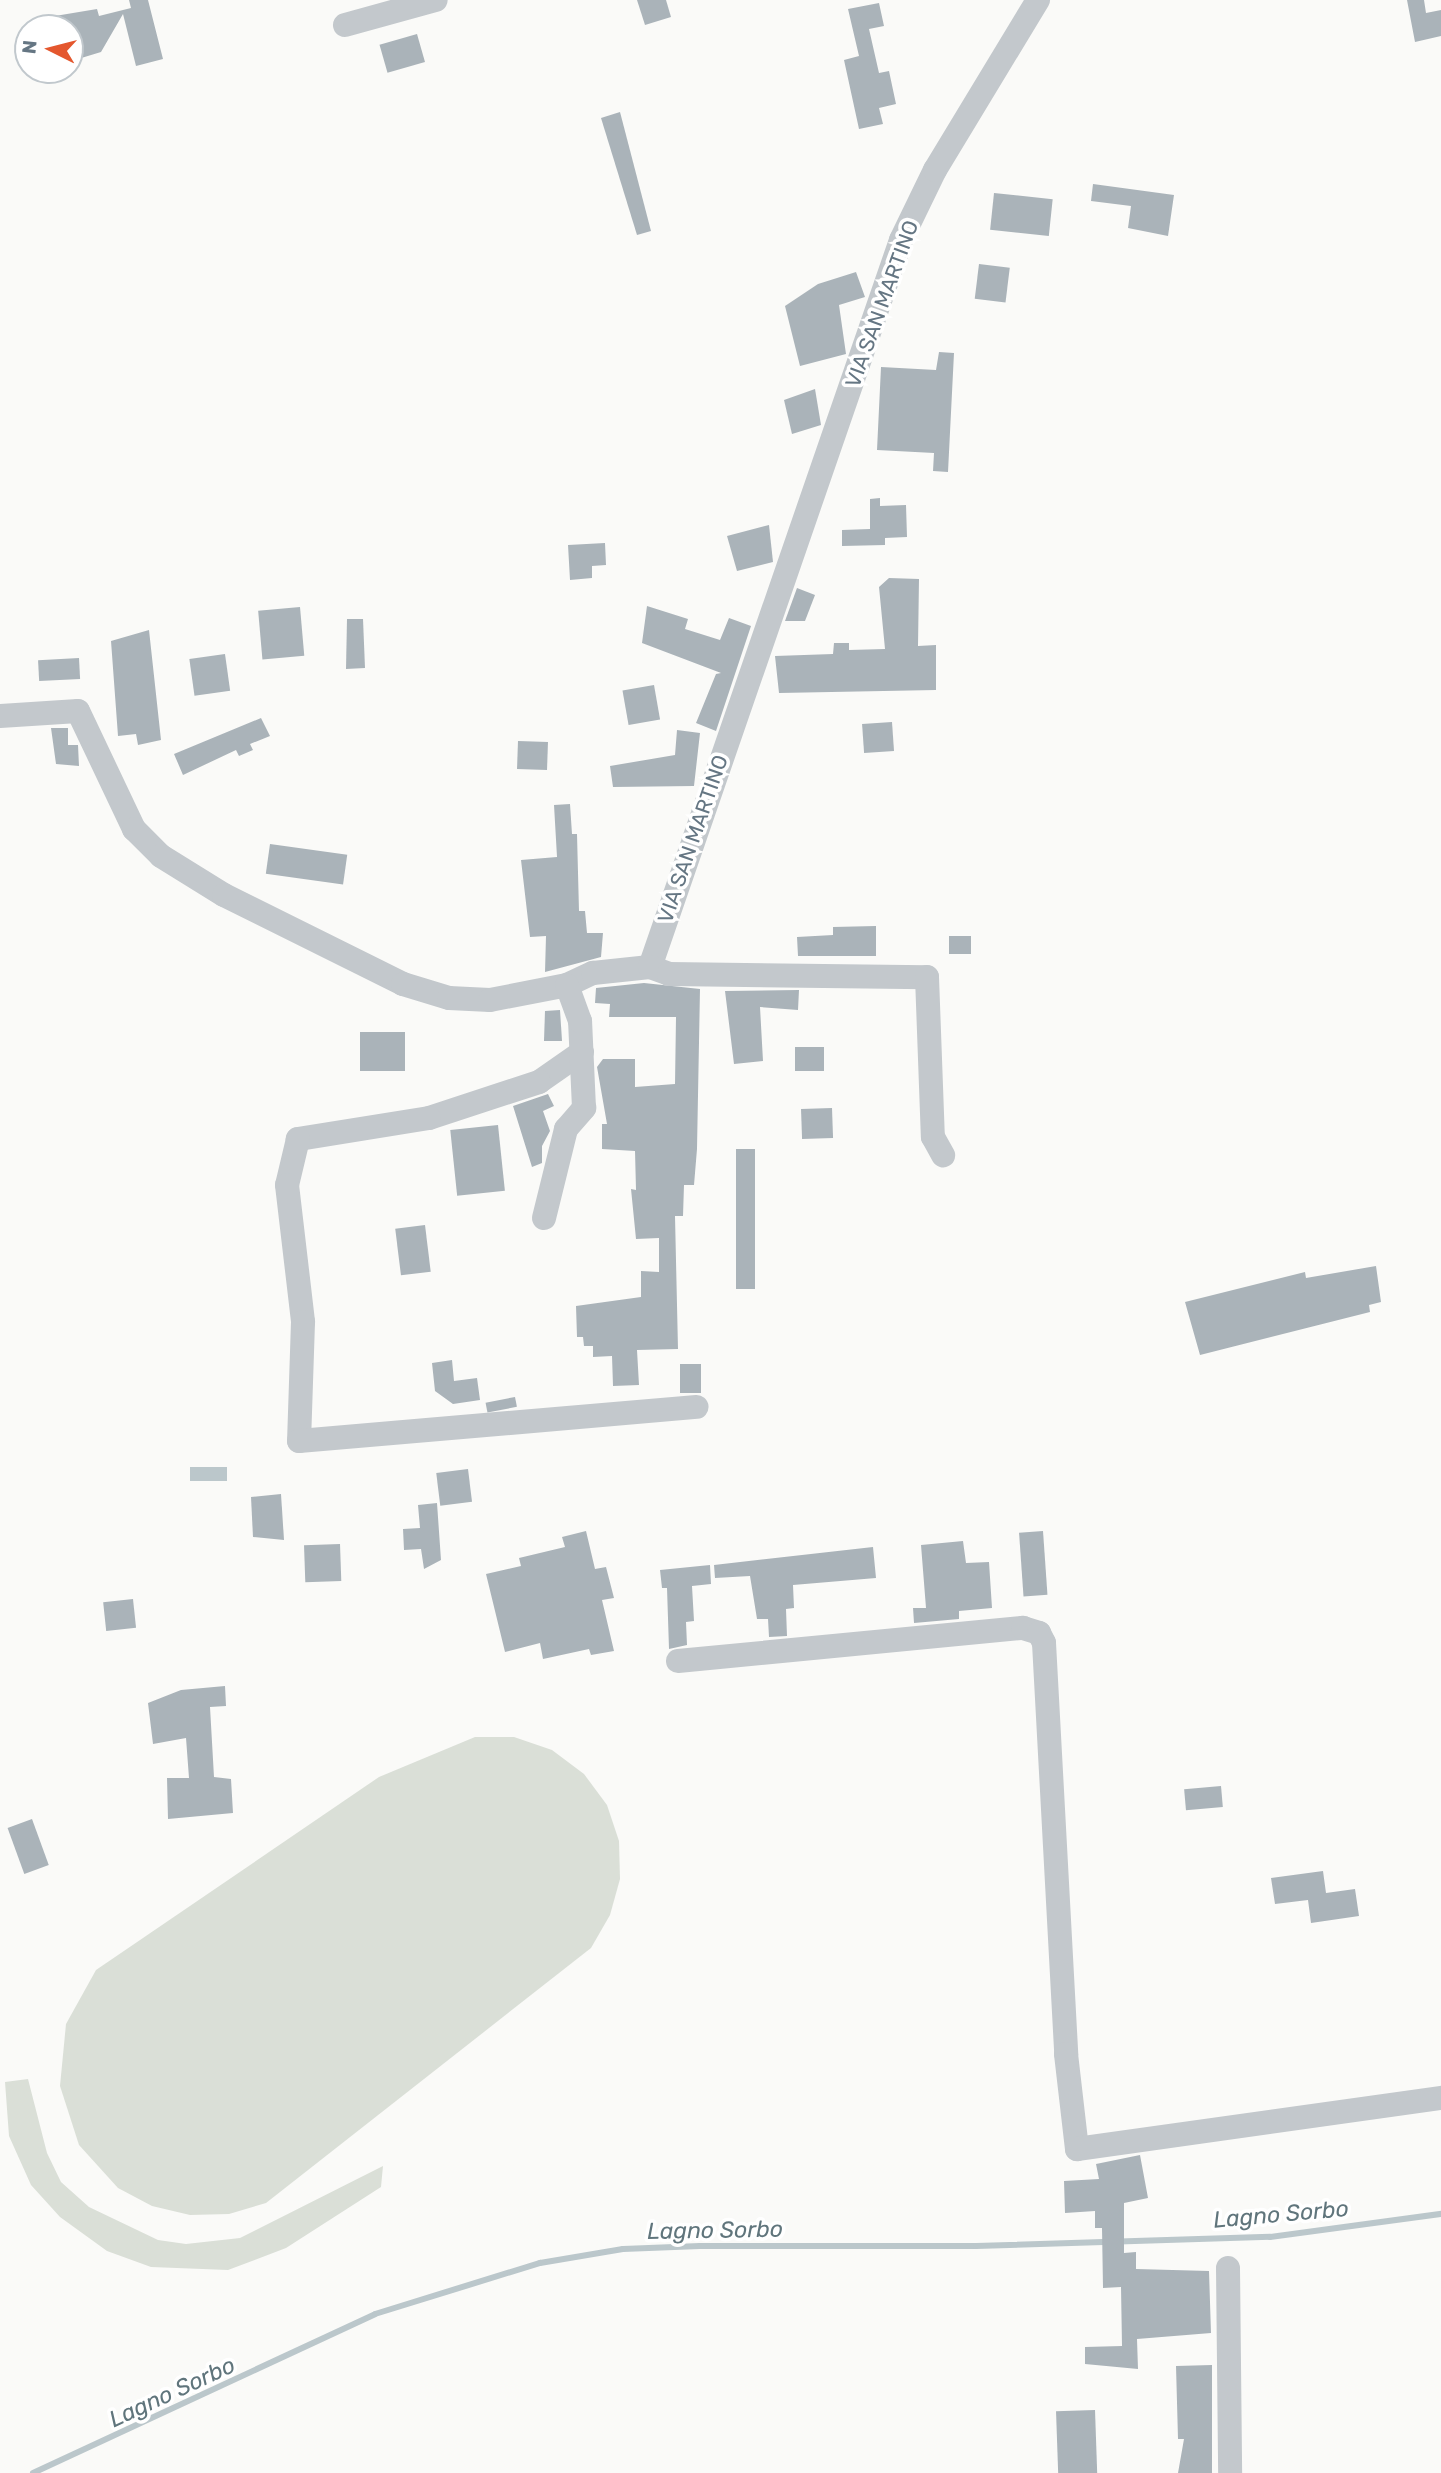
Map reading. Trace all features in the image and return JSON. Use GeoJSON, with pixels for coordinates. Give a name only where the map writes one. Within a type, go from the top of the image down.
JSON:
{"type":"FeatureCollection","features":[{"type":"Feature","properties":{"kind":"street"},"geometry":{"type":"LineString","coordinates":[[345,25],[436,0]]}},
{"type":"Feature","properties":{"kind":"street","name":"VIA SAN MARTINO"},"geometry":{"type":"LineString","coordinates":[[650,967],[901,240],[942,158],[1038,0]]}},
{"type":"Feature","properties":{"kind":"street"},"geometry":{"type":"LineString","coordinates":[[0,716],[78,711],[134,830],[161,856],[338,954],[403,985],[449,998],[490,1000],[567,985],[593,973],[650,967],[668,974],[927,977],[933,1137],[943,1155]]}},
{"type":"Feature","properties":{"kind":"street"},"geometry":{"type":"LineString","coordinates":[[544,1218],[566,1129],[584,1108],[580,1021],[567,985]]}},
{"type":"Feature","properties":{"kind":"street"},"geometry":{"type":"LineString","coordinates":[[582,1052],[539,1083],[429,1118],[298,1139],[287,1185],[303,1321],[299,1441],[697,1407]]}},
{"type":"Feature","properties":{"kind":"street"},"geometry":{"type":"LineString","coordinates":[[678,1661],[1023,1628],[1039,1633],[1044,1643],[1066,2054],[1077,2149],[1441,2098]]}},
{"type":"Feature","properties":{"kind":"street"},"geometry":{"type":"LineString","coordinates":[[1228,2268],[1230,2473]]}},
{"type":"Feature","properties":{"kind":"shaded area"},"geometry":{"type":"Polygon","coordinates":[[[190,1467],[227,1467],[227,1481],[190,1481],[190,1467]]]}},
{"type":"Feature","properties":{"kind":"shaded area"},"geometry":{"type":"Polygon","coordinates":[[[475,1737],[514,1737],[552,1750],[584,1774],[607,1805],[619,1841],[620,1879],[610,1915],[591,1948],[266,2203],[229,2214],[190,2215],[152,2206],[118,2188],[79,2145],[60,2086],[66,2024],[96,1970],[379,1777],[475,1737]]]}},
{"type":"Feature","properties":{"kind":"shaded area"},"geometry":{"type":"Polygon","coordinates":[[[28,2079],[47,2153],[61,2182],[89,2207],[158,2240],[186,2244],[240,2238],[383,2166],[381,2187],[286,2248],[228,2270],[151,2267],[107,2251],[60,2217],[31,2185],[9,2136],[5,2082],[28,2079]]]}},
{"type":"Feature","properties":{"kind":"building"},"geometry":{"type":"Polygon","coordinates":[[[129,0],[148,0],[163,59],[136,66],[123,14],[101,52],[84,57],[84,14],[67,14],[97,9],[99,16],[131,8],[129,0]]]}},
{"type":"Feature","properties":{"kind":"building"},"geometry":{"type":"Polygon","coordinates":[[[637,0],[666,0],[671,17],[645,25],[637,0]]]}},
{"type":"Feature","properties":{"kind":"building"},"geometry":{"type":"Polygon","coordinates":[[[1407,0],[1424,0],[1426,13],[1441,10],[1441,36],[1415,42],[1407,0]]]}},
{"type":"Feature","properties":{"kind":"building"},"geometry":{"type":"Polygon","coordinates":[[[879,3],[884,26],[869,29],[879,73],[889,71],[896,104],[879,108],[883,124],[859,129],[844,60],[859,56],[848,9],[879,3]]]}},
{"type":"Feature","properties":{"kind":"building"},"geometry":{"type":"Polygon","coordinates":[[[417,34],[425,62],[388,73],[380,45],[417,34]]]}},
{"type":"Feature","properties":{"kind":"building"},"geometry":{"type":"Polygon","coordinates":[[[620,112],[651,231],[637,235],[601,118],[620,112]]]}},
{"type":"Feature","properties":{"kind":"building"},"geometry":{"type":"Polygon","coordinates":[[[1093,184],[1174,195],[1168,236],[1128,228],[1131,206],[1091,201],[1093,184]]]}},
{"type":"Feature","properties":{"kind":"building"},"geometry":{"type":"Polygon","coordinates":[[[994,193],[1053,199],[1049,236],[990,230],[994,193]]]}},
{"type":"Feature","properties":{"kind":"building"},"geometry":{"type":"Polygon","coordinates":[[[979,264],[1010,268],[1006,303],[975,299],[979,264]]]}},
{"type":"Feature","properties":{"kind":"building"},"geometry":{"type":"Polygon","coordinates":[[[856,272],[865,297],[839,305],[846,354],[800,366],[785,306],[818,284],[856,272]]]}},
{"type":"Feature","properties":{"kind":"building"},"geometry":{"type":"Polygon","coordinates":[[[939,352],[954,353],[948,472],[933,471],[934,453],[877,450],[881,367],[936,370],[939,352]]]}},
{"type":"Feature","properties":{"kind":"building"},"geometry":{"type":"Polygon","coordinates":[[[815,389],[821,425],[792,434],[784,400],[815,389]]]}},
{"type":"Feature","properties":{"kind":"building"},"geometry":{"type":"Polygon","coordinates":[[[880,498],[880,506],[906,505],[907,537],[885,538],[885,545],[842,546],[842,530],[870,529],[870,499],[880,498]]]}},
{"type":"Feature","properties":{"kind":"building"},"geometry":{"type":"Polygon","coordinates":[[[769,525],[773,562],[737,571],[727,536],[769,525]]]}},
{"type":"Feature","properties":{"kind":"building"},"geometry":{"type":"Polygon","coordinates":[[[605,543],[606,565],[592,566],[592,578],[570,580],[568,545],[605,543]]]}},
{"type":"Feature","properties":{"kind":"building"},"geometry":{"type":"Polygon","coordinates":[[[889,578],[919,579],[918,646],[936,645],[936,690],[779,693],[775,656],[833,654],[834,643],[849,643],[849,650],[885,649],[879,587],[889,578]]]}},
{"type":"Feature","properties":{"kind":"building"},"geometry":{"type":"Polygon","coordinates":[[[797,588],[815,595],[805,621],[785,621],[797,588]]]}},
{"type":"Feature","properties":{"kind":"building"},"geometry":{"type":"Polygon","coordinates":[[[647,606],[688,619],[685,629],[720,640],[729,618],[751,626],[716,731],[696,723],[716,674],[721,673],[642,643],[647,606]]]}},
{"type":"Feature","properties":{"kind":"building"},"geometry":{"type":"Polygon","coordinates":[[[300,607],[304,656],[262,659],[258,611],[300,607]]]}},
{"type":"Feature","properties":{"kind":"building"},"geometry":{"type":"Polygon","coordinates":[[[347,619],[363,619],[365,668],[346,669],[347,619]]]}},
{"type":"Feature","properties":{"kind":"building"},"geometry":{"type":"Polygon","coordinates":[[[149,630],[161,740],[138,745],[136,734],[118,736],[111,641],[149,630]]]}},
{"type":"Feature","properties":{"kind":"building"},"geometry":{"type":"Polygon","coordinates":[[[225,654],[230,691],[194,696],[189,659],[225,654]]]}},
{"type":"Feature","properties":{"kind":"building"},"geometry":{"type":"Polygon","coordinates":[[[79,658],[80,679],[39,681],[38,660],[79,658]]]}},
{"type":"Feature","properties":{"kind":"building"},"geometry":{"type":"Polygon","coordinates":[[[654,685],[660,719],[629,725],[622,691],[654,685]]]}},
{"type":"Feature","properties":{"kind":"building"},"geometry":{"type":"Polygon","coordinates":[[[261,718],[270,736],[250,744],[253,750],[239,756],[236,750],[183,775],[174,754],[261,718]]]}},
{"type":"Feature","properties":{"kind":"building"},"geometry":{"type":"Polygon","coordinates":[[[892,722],[894,751],[864,753],[862,724],[892,722]]]}},
{"type":"Feature","properties":{"kind":"building"},"geometry":{"type":"Polygon","coordinates":[[[51,728],[68,728],[68,745],[78,745],[79,766],[56,764],[51,728]]]}},
{"type":"Feature","properties":{"kind":"building"},"geometry":{"type":"Polygon","coordinates":[[[677,730],[700,733],[694,786],[613,787],[610,766],[675,755],[677,730]]]}},
{"type":"Feature","properties":{"kind":"building"},"geometry":{"type":"Polygon","coordinates":[[[518,741],[548,742],[547,770],[517,769],[518,741]]]}},
{"type":"Feature","properties":{"kind":"building"},"geometry":{"type":"Polygon","coordinates":[[[570,804],[572,834],[577,834],[579,911],[585,911],[587,933],[603,933],[601,957],[545,972],[546,936],[530,937],[521,860],[557,857],[554,805],[570,804]]]}},
{"type":"Feature","properties":{"kind":"building"},"geometry":{"type":"Polygon","coordinates":[[[270,844],[347,855],[343,885],[266,874],[270,844]]]}},
{"type":"Feature","properties":{"kind":"building"},"geometry":{"type":"Polygon","coordinates":[[[876,926],[876,956],[798,956],[797,937],[833,935],[833,927],[876,926]]]}},
{"type":"Feature","properties":{"kind":"building"},"geometry":{"type":"Polygon","coordinates":[[[949,936],[971,936],[971,954],[949,954],[949,936]]]}},
{"type":"Feature","properties":{"kind":"building"},"geometry":{"type":"Polygon","coordinates":[[[644,983],[700,989],[697,1149],[694,1185],[684,1185],[683,1216],[675,1216],[678,1349],[637,1350],[639,1385],[613,1386],[612,1356],[593,1357],[593,1346],[584,1346],[583,1337],[577,1337],[576,1306],[641,1297],[641,1271],[659,1272],[659,1238],[636,1239],[631,1189],[636,1190],[635,1151],[602,1149],[602,1124],[607,1124],[597,1067],[603,1059],[635,1059],[635,1087],[675,1084],[676,1017],[609,1017],[610,1004],[595,1003],[596,988],[644,983]]]}},
{"type":"Feature","properties":{"kind":"building"},"geometry":{"type":"Polygon","coordinates":[[[799,990],[798,1010],[760,1007],[763,1061],[734,1064],[725,991],[799,990]]]}},
{"type":"Feature","properties":{"kind":"building"},"geometry":{"type":"Polygon","coordinates":[[[560,1010],[562,1041],[544,1041],[545,1011],[560,1010]]]}},
{"type":"Feature","properties":{"kind":"building"},"geometry":{"type":"Polygon","coordinates":[[[360,1032],[405,1032],[405,1071],[360,1071],[360,1032]]]}},
{"type":"Feature","properties":{"kind":"building"},"geometry":{"type":"Polygon","coordinates":[[[795,1047],[824,1047],[824,1071],[795,1071],[795,1047]]]}},
{"type":"Feature","properties":{"kind":"building"},"geometry":{"type":"Polygon","coordinates":[[[548,1094],[554,1106],[543,1111],[550,1131],[542,1146],[542,1163],[532,1167],[513,1106],[548,1094]]]}},
{"type":"Feature","properties":{"kind":"building"},"geometry":{"type":"Polygon","coordinates":[[[832,1108],[833,1138],[802,1139],[801,1109],[832,1108]]]}},
{"type":"Feature","properties":{"kind":"building"},"geometry":{"type":"Polygon","coordinates":[[[498,1125],[505,1191],[457,1196],[450,1130],[498,1125]]]}},
{"type":"Feature","properties":{"kind":"building"},"geometry":{"type":"Polygon","coordinates":[[[736,1149],[755,1149],[755,1289],[736,1289],[736,1149]]]}},
{"type":"Feature","properties":{"kind":"building"},"geometry":{"type":"Polygon","coordinates":[[[425,1225],[431,1272],[401,1275],[395,1229],[425,1225]]]}},
{"type":"Feature","properties":{"kind":"building"},"geometry":{"type":"Polygon","coordinates":[[[1376,1266],[1381,1302],[1369,1305],[1370,1312],[1200,1355],[1185,1302],[1305,1272],[1306,1278],[1376,1266]]]}},
{"type":"Feature","properties":{"kind":"building"},"geometry":{"type":"Polygon","coordinates":[[[452,1360],[454,1381],[477,1378],[480,1400],[453,1404],[435,1391],[432,1363],[452,1360]]]}},
{"type":"Feature","properties":{"kind":"building"},"geometry":{"type":"Polygon","coordinates":[[[680,1364],[701,1364],[701,1393],[680,1393],[680,1364]]]}},
{"type":"Feature","properties":{"kind":"building"},"geometry":{"type":"Polygon","coordinates":[[[515,1397],[517,1407],[487,1413],[486,1403],[515,1397]]]}},
{"type":"Feature","properties":{"kind":"building"},"geometry":{"type":"Polygon","coordinates":[[[468,1469],[472,1502],[440,1506],[436,1473],[468,1469]]]}},
{"type":"Feature","properties":{"kind":"building"},"geometry":{"type":"Polygon","coordinates":[[[281,1494],[284,1540],[253,1537],[251,1497],[281,1494]]]}},
{"type":"Feature","properties":{"kind":"building"},"geometry":{"type":"Polygon","coordinates":[[[437,1503],[441,1560],[424,1569],[421,1549],[404,1550],[403,1529],[420,1528],[418,1505],[437,1503]]]}},
{"type":"Feature","properties":{"kind":"building"},"geometry":{"type":"Polygon","coordinates":[[[586,1531],[595,1569],[606,1567],[614,1598],[602,1600],[614,1651],[591,1655],[589,1649],[543,1659],[540,1643],[505,1652],[486,1574],[521,1566],[519,1558],[565,1547],[562,1537],[586,1531]]]}},
{"type":"Feature","properties":{"kind":"building"},"geometry":{"type":"Polygon","coordinates":[[[1043,1531],[1047,1595],[1024,1597],[1019,1533],[1043,1531]]]}},
{"type":"Feature","properties":{"kind":"building"},"geometry":{"type":"Polygon","coordinates":[[[963,1541],[966,1563],[989,1562],[992,1608],[959,1611],[959,1619],[914,1623],[913,1608],[926,1608],[921,1545],[963,1541]]]}},
{"type":"Feature","properties":{"kind":"building"},"geometry":{"type":"Polygon","coordinates":[[[340,1544],[341,1581],[305,1582],[304,1545],[340,1544]]]}},
{"type":"Feature","properties":{"kind":"building"},"geometry":{"type":"Polygon","coordinates":[[[873,1547],[876,1578],[793,1585],[794,1608],[786,1609],[787,1636],[769,1637],[768,1619],[757,1619],[750,1576],[715,1578],[714,1565],[873,1547]]]}},
{"type":"Feature","properties":{"kind":"building"},"geometry":{"type":"Polygon","coordinates":[[[710,1565],[711,1584],[692,1586],[694,1621],[686,1622],[687,1645],[669,1649],[667,1588],[662,1588],[660,1570],[710,1565]]]}},
{"type":"Feature","properties":{"kind":"building"},"geometry":{"type":"Polygon","coordinates":[[[133,1599],[136,1628],[106,1631],[103,1602],[133,1599]]]}},
{"type":"Feature","properties":{"kind":"building"},"geometry":{"type":"Polygon","coordinates":[[[225,1686],[226,1706],[210,1707],[214,1777],[231,1779],[233,1813],[168,1819],[167,1778],[189,1778],[186,1738],[153,1744],[148,1703],[181,1690],[225,1686]]]}},
{"type":"Feature","properties":{"kind":"building"},"geometry":{"type":"Polygon","coordinates":[[[1221,1786],[1223,1807],[1186,1810],[1184,1789],[1221,1786]]]}},
{"type":"Feature","properties":{"kind":"building"},"geometry":{"type":"Polygon","coordinates":[[[32,1819],[49,1865],[24,1874],[8,1828],[32,1819]]]}},
{"type":"Feature","properties":{"kind":"building"},"geometry":{"type":"Polygon","coordinates":[[[1323,1871],[1326,1893],[1355,1889],[1359,1916],[1311,1923],[1308,1900],[1275,1904],[1271,1878],[1323,1871]]]}},
{"type":"Feature","properties":{"kind":"building"},"geometry":{"type":"Polygon","coordinates":[[[1140,2155],[1148,2198],[1124,2203],[1124,2253],[1136,2252],[1136,2269],[1209,2271],[1211,2333],[1137,2339],[1138,2369],[1085,2364],[1085,2347],[1122,2346],[1121,2287],[1103,2288],[1102,2228],[1095,2228],[1095,2211],[1065,2213],[1064,2181],[1099,2179],[1096,2164],[1140,2155]]]}},
{"type":"Feature","properties":{"kind":"building"},"geometry":{"type":"Polygon","coordinates":[[[1212,2365],[1212,2473],[1178,2473],[1184,2439],[1178,2439],[1176,2366],[1212,2365]]]}},
{"type":"Feature","properties":{"kind":"building"},"geometry":{"type":"Polygon","coordinates":[[[1095,2410],[1097,2473],[1058,2473],[1056,2411],[1095,2410]]]}},
{"type":"Feature","properties":{"kind":"waterway","name":"Lagno Sorbo"},"geometry":{"type":"LineString","coordinates":[[33,2473],[375,2314],[540,2263],[623,2249],[700,2246],[976,2246],[1270,2237],[1441,2214]]}}]}
